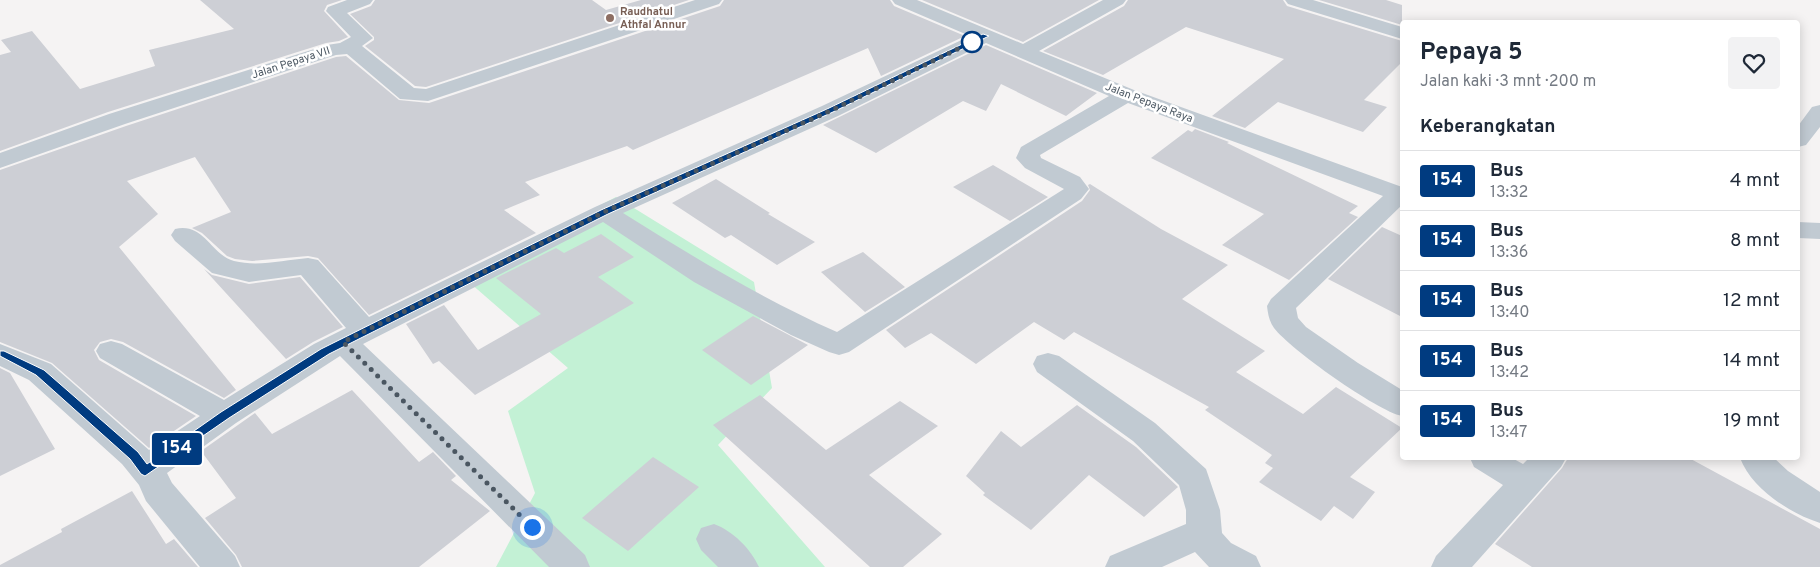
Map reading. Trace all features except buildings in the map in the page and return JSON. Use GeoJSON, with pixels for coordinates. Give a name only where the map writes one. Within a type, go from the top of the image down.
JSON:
{"type":"FeatureCollection","features":[{"type":"Feature","properties":{"kind":"street"},"geometry":{"type":"LineString","coordinates":[[345,48],[363,38],[335,11],[364,0]]}},
{"type":"Feature","properties":{"kind":"street","name":"Jalan Pepaya VII"},"geometry":{"type":"LineString","coordinates":[[0,161],[117,119],[334,49],[352,48],[408,94],[428,95],[713,0]]}},
{"type":"Feature","properties":{"kind":"street","name":"Jalan Pepaya Raya"},"geometry":{"type":"LineString","coordinates":[[901,0],[1126,96],[1400,194]]}},
{"type":"Feature","properties":{"kind":"street"},"geometry":{"type":"LineString","coordinates":[[1023,52],[1117,0]]}},
{"type":"Feature","properties":{"kind":"street"},"geometry":{"type":"LineString","coordinates":[[1294,0],[1400,32]]}},
{"type":"Feature","properties":{"kind":"street"},"geometry":{"type":"LineString","coordinates":[[145,471],[225,415],[325,352],[604,212],[830,111],[985,36]]}},
{"type":"Feature","properties":{"kind":"street"},"geometry":{"type":"LineString","coordinates":[[604,212],[704,276],[793,324],[839,345],[1072,194],[1077,189],[1071,182],[1033,163],[1028,158],[1029,152],[1126,96]]}},
{"type":"Feature","properties":{"kind":"street"},"geometry":{"type":"LineString","coordinates":[[1800,137],[1820,112]]}},
{"type":"Feature","properties":{"kind":"street"},"geometry":{"type":"LineString","coordinates":[[1400,195],[1281,306],[1284,321],[1296,334],[1348,371],[1400,404]]}},
{"type":"Feature","properties":{"kind":"street"},"geometry":{"type":"LineString","coordinates":[[1800,230],[1820,231]]}},
{"type":"Feature","properties":{"kind":"street"},"geometry":{"type":"LineString","coordinates":[[184,235],[222,267],[249,273],[308,266],[354,337],[572,566]]}},
{"type":"Feature","properties":{"kind":"street"},"geometry":{"type":"LineString","coordinates":[[111,351],[225,415]]}},
{"type":"Feature","properties":{"kind":"street"},"geometry":{"type":"LineString","coordinates":[[0,354],[40,372],[134,455],[153,479],[158,492],[222,567]]}},
{"type":"Feature","properties":{"kind":"street"},"geometry":{"type":"LineString","coordinates":[[1048,364],[1144,432],[1194,479],[1203,510],[1205,538],[1218,554],[1243,567]]}},
{"type":"Feature","properties":{"kind":"street"},"geometry":{"type":"LineString","coordinates":[[1489,460],[1526,483]]}},
{"type":"Feature","properties":{"kind":"street"},"geometry":{"type":"LineString","coordinates":[[1449,567],[1547,460]]}},
{"type":"Feature","properties":{"kind":"street"},"geometry":{"type":"LineString","coordinates":[[1757,460],[1782,485],[1820,509]]}},
{"type":"Feature","properties":{"kind":"street"},"geometry":{"type":"LineString","coordinates":[[1123,567],[1205,532]]}},
{"type":"Feature","properties":{"kind":"street"},"geometry":{"type":"LineString","coordinates":[[714,539],[741,567]]}},
{"type":"Feature","properties":{"kind":"green space"},"geometry":{"type":"Polygon","coordinates":[[[616,197],[754,282],[772,388],[718,445],[825,567],[496,567],[535,493],[508,411],[568,368],[462,276],[616,197]]]}},
{"type":"Feature","properties":{"kind":"bus line","name":"154"},"geometry":{"type":"LineString","coordinates":[[0,354],[40,372],[134,455],[145,471],[225,415],[325,352],[604,212],[830,111],[985,36]]}},
{"type":"Feature","properties":{"kind":"place","name":"Raudhatul Athfal Annur"},"geometry":{"type":"Point","coordinates":[610,18]}},
{"type":"Feature","properties":{"kind":"route"},"geometry":{"type":"LineString","coordinates":[[532,527],[343,342],[604,212],[830,111],[972,42]]}}]}
